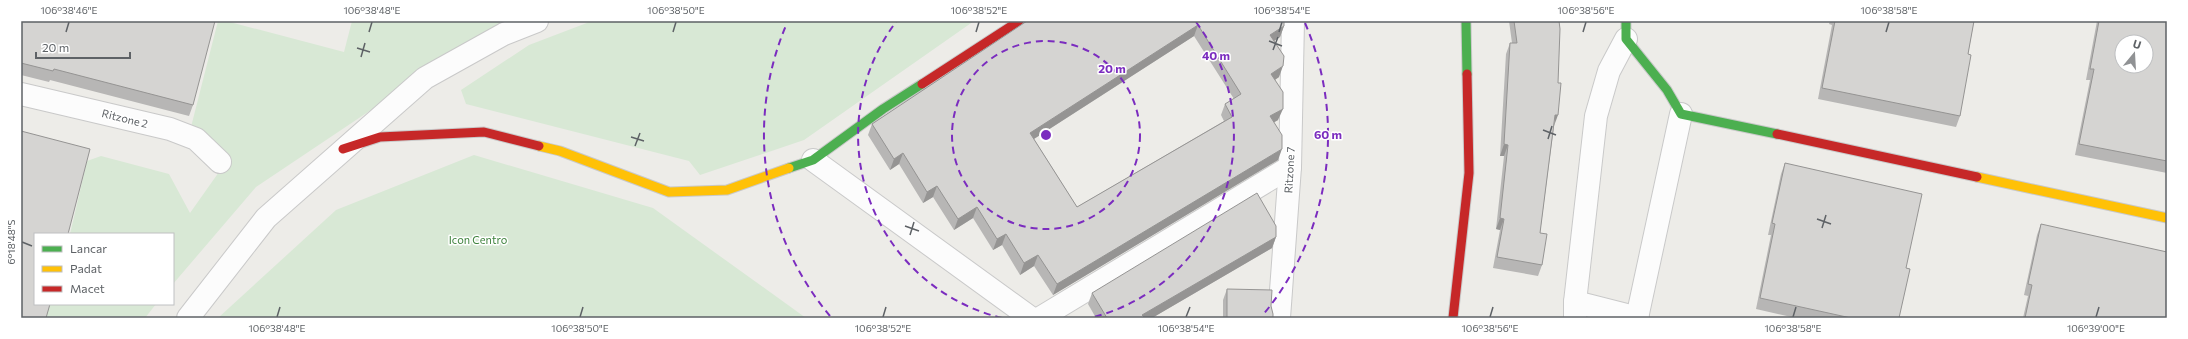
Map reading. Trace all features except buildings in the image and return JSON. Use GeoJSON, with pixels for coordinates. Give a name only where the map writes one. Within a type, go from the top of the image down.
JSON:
{"type":"FeatureCollection","features":[{"type":"Feature","properties":{"kind":"street"},"geometry":{"type":"LineString","coordinates":[[188,318],[266,218],[425,78],[504,34],[537,21]]}},
{"type":"Feature","properties":{"kind":"street"},"geometry":{"type":"LineString","coordinates":[[343,149],[380,138],[484,132],[560,151],[669,192],[727,190],[813,160],[883,110],[1019,21]]}},
{"type":"Feature","properties":{"kind":"street","name":"Ritzone 7"},"geometry":{"type":"LineString","coordinates":[[1279,318],[1290,167],[1293,21]]}},
{"type":"Feature","properties":{"kind":"street"},"geometry":{"type":"LineString","coordinates":[[1453,318],[1468,173],[1466,21]]}},
{"type":"Feature","properties":{"kind":"street"},"geometry":{"type":"LineString","coordinates":[[1626,30],[1667,90],[1681,114],[1637,318],[1575,310],[1596,116],[1609,71],[1626,30]]}},
{"type":"Feature","properties":{"kind":"street","name":"Ritzone 2"},"geometry":{"type":"LineString","coordinates":[[21,94],[170,129],[196,139],[220,162]]}},
{"type":"Feature","properties":{"kind":"street"},"geometry":{"type":"LineString","coordinates":[[1681,114],[2167,218]]}},
{"type":"Feature","properties":{"kind":"street"},"geometry":{"type":"LineString","coordinates":[[813,160],[1031,318]]}},
{"type":"Feature","properties":{"kind":"street"},"geometry":{"type":"LineString","coordinates":[[1040,318],[1290,167]]}},
{"type":"Feature","properties":{"kind":"green space"},"geometry":{"type":"Polygon","coordinates":[[[218,21],[226,21],[344,52],[352,21],[517,21],[468,45],[256,187],[174,283],[174,233],[70,233],[87,161],[101,156],[169,174],[190,213],[219,172],[191,127],[218,21]]]}},
{"type":"Feature","properties":{"kind":"green space"},"geometry":{"type":"Polygon","coordinates":[[[592,21],[974,21],[804,140],[700,175],[689,161],[466,104],[461,90],[529,45],[592,21]]]}},
{"type":"Feature","properties":{"kind":"green space","name":"Icon Centro"},"geometry":{"type":"Polygon","coordinates":[[[474,155],[653,208],[806,318],[218,318],[336,210],[474,155]]]}},
{"type":"Feature","properties":{"kind":"green space"},"geometry":{"type":"Polygon","coordinates":[[[34,305],[155,305],[145,318],[21,318],[34,305]]]}},
{"type":"Feature","properties":{"kind":"traffic: fast"},"geometry":{"type":"LineString","coordinates":[[1466,21],[1467,74]]}},
{"type":"Feature","properties":{"kind":"traffic: fast"},"geometry":{"type":"LineString","coordinates":[[1626,21],[1626,39],[1667,90],[1681,114],[1777,134]]}},
{"type":"Feature","properties":{"kind":"traffic: fast"},"geometry":{"type":"LineString","coordinates":[[789,168],[813,160],[883,109],[922,84]]}},
{"type":"Feature","properties":{"kind":"traffic: slow"},"geometry":{"type":"LineString","coordinates":[[539,146],[560,151],[669,192],[727,190],[789,168]]}},
{"type":"Feature","properties":{"kind":"traffic: slow"},"geometry":{"type":"LineString","coordinates":[[1977,177],[2167,218]]}},
{"type":"Feature","properties":{"kind":"traffic: jam"},"geometry":{"type":"LineString","coordinates":[[922,84],[1019,21]]}},
{"type":"Feature","properties":{"kind":"traffic: jam"},"geometry":{"type":"LineString","coordinates":[[1453,318],[1469,173],[1467,74]]}},
{"type":"Feature","properties":{"kind":"traffic: jam"},"geometry":{"type":"LineString","coordinates":[[343,149],[380,137],[484,132],[539,146]]}},
{"type":"Feature","properties":{"kind":"traffic: jam"},"geometry":{"type":"LineString","coordinates":[[1777,134],[1977,177]]}}]}
